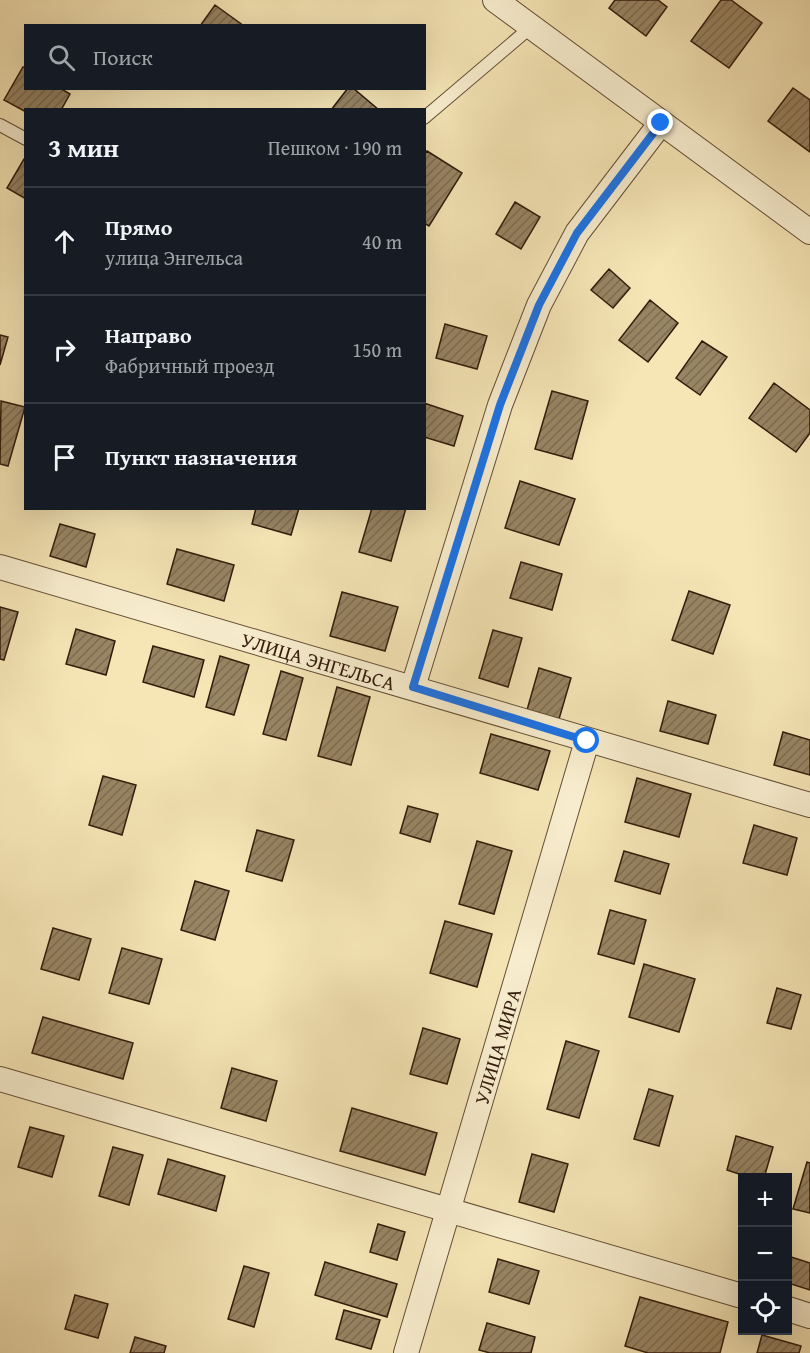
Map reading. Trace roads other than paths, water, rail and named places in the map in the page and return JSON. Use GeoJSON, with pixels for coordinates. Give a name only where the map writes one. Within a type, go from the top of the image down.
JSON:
{"type":"FeatureCollection","features":[{"type":"Feature","properties":{"kind":"street"},"geometry":{"type":"LineString","coordinates":[[495,0],[810,232]]}},
{"type":"Feature","properties":{"kind":"street"},"geometry":{"type":"LineString","coordinates":[[413,687],[500,405],[539,305],[577,233],[661,123]]}},
{"type":"Feature","properties":{"kind":"street","name":"УЛИЦА ЭНГЕЛЬСА"},"geometry":{"type":"LineString","coordinates":[[0,567],[810,805]]}},
{"type":"Feature","properties":{"kind":"street","name":"УЛИЦА МИРА"},"geometry":{"type":"LineString","coordinates":[[406,1353],[587,741]]}},
{"type":"Feature","properties":{"kind":"street"},"geometry":{"type":"LineString","coordinates":[[0,1079],[738,1295]]}},
{"type":"Feature","properties":{"kind":"street"},"geometry":{"type":"LineString","coordinates":[[792,1310],[810,1316]]}},
{"type":"Feature","properties":{"kind":"lane"},"geometry":{"type":"LineString","coordinates":[[426,116],[531,27]]}},
{"type":"Feature","properties":{"kind":"lane"},"geometry":{"type":"LineString","coordinates":[[0,125],[24,138]]}}]}
